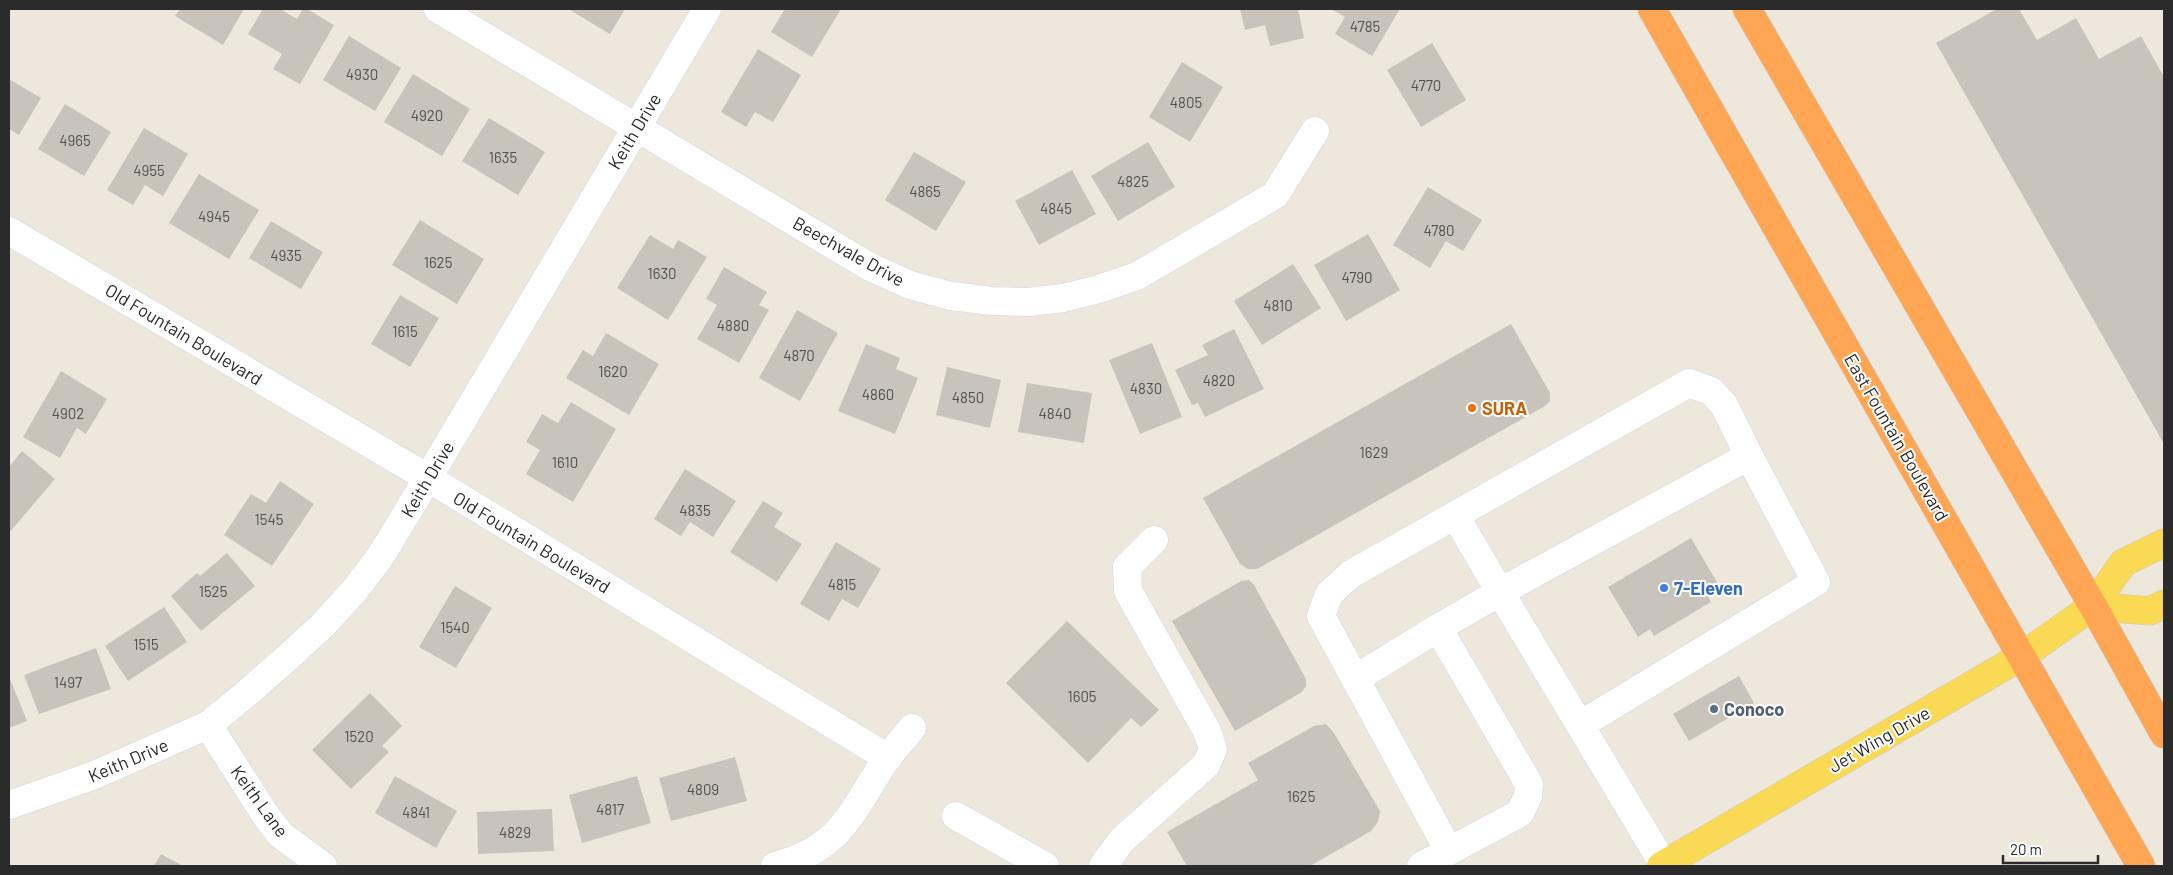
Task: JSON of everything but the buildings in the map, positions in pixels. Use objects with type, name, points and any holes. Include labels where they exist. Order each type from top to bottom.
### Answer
[{"type":"highway","name":"East Fountain Boulevard","points":[[1652,9],[2141,866]]},
{"type":"highway","points":[[1747,9],[2164,734]]},
{"type":"main road","name":"Jet Wing Drive","points":[[1663,866],[2022,656],[2092,606],[2123,564],[2164,544]]},
{"type":"main road","points":[[2092,606],[2150,611],[2164,604]]},
{"type":"street","name":"Beechvale Drive","points":[[438,9],[870,267],[910,285],[951,296],[992,301],[1029,302],[1063,298],[1099,289],[1137,276],[1274,195],[1314,132]]},
{"type":"street","name":"Keith Drive","points":[[9,806],[92,776],[208,725],[287,658],[322,626],[354,592],[380,557],[428,478],[707,9]]},
{"type":"street","name":"Old Fountain Boulevard","points":[[12,241],[428,478],[888,758]]},
{"type":"street","points":[[1449,851],[1321,616],[1329,594],[1351,574],[1689,383],[1711,391],[1724,405],[1816,582],[1580,725]]},
{"type":"street","points":[[1355,679],[1500,592],[1749,456]]},
{"type":"street","points":[[1455,515],[1663,866]]},
{"type":"street","points":[[1104,866],[1122,840],[1206,765],[1213,749],[1207,731],[1128,591],[1127,567],[1154,540]]},
{"type":"street","points":[[1421,866],[1520,812],[1528,796],[1529,784],[1438,628]]},
{"type":"street","name":"Keith Lane","points":[[208,725],[266,816],[281,835],[323,866]]},
{"type":"street","points":[[775,866],[806,855],[847,823],[888,758],[912,728]]},
{"type":"street","points":[[956,816],[1045,866]]},
{"type":"place","name":"SURA","points":[[1472,408]]},
{"type":"place","name":"7-Eleven","points":[[1664,588]]},
{"type":"place","name":"Conoco","points":[[1714,709]]}]
